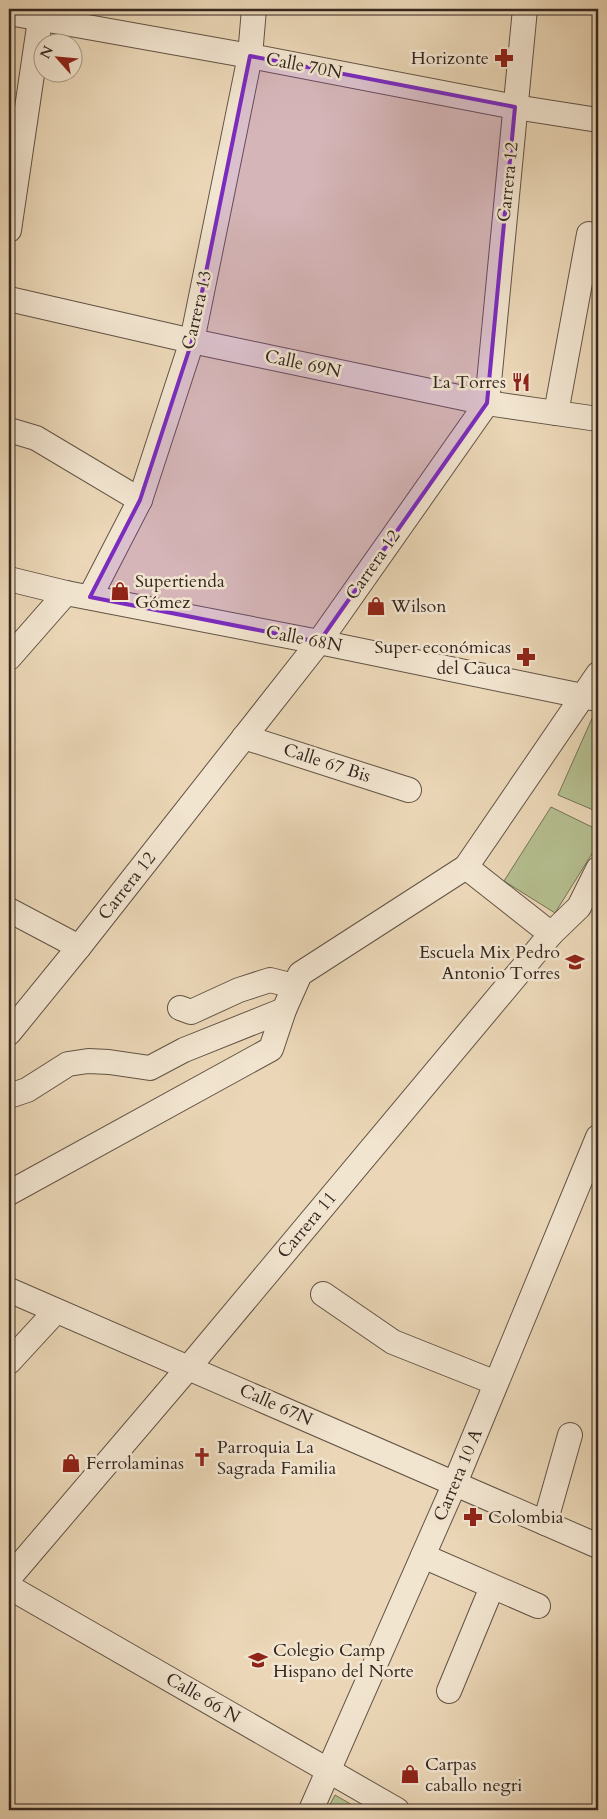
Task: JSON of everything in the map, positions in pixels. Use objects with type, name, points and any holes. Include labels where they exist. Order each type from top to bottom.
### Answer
[{"type":"street","name":"Carrera 13","points":[[90,597],[140,500],[192,341],[250,56],[254,9]]},
{"type":"street","name":"Carrera 12","points":[[9,1033],[319,642],[487,403],[526,9]]},
{"type":"street","name":"Calle 70N","points":[[9,13],[250,56],[515,108],[598,120]]},
{"type":"street","points":[[9,230],[40,20]]},
{"type":"street","points":[[556,413],[589,234]]},
{"type":"street","name":"Calle 69N","points":[[9,299],[192,341],[487,403],[598,419]]},
{"type":"street","points":[[9,430],[36,438],[140,500]]},
{"type":"street","name":"Calle 68N","points":[[9,579],[66,593],[319,642],[590,698]]},
{"type":"street","points":[[9,658],[66,593]]},
{"type":"street","points":[[9,1192],[271,1049],[284,1010],[300,974],[466,867],[590,698],[598,674]]},
{"type":"street","name":"Calle 67 Bis","points":[[244,737],[410,790]]},
{"type":"street","points":[[466,867],[551,934]]},
{"type":"street","name":"Carrera 11","points":[[9,1578],[189,1367],[551,934],[579,907],[598,869]]},
{"type":"street","points":[[9,910],[79,947]]},
{"type":"street","points":[[180,1008],[190,1012],[240,990],[270,980],[294,986]]},
{"type":"street","points":[[9,1096],[27,1090],[68,1064],[88,1061],[150,1068],[184,1050],[284,1010]]},
{"type":"street","name":"Carrera 10 A","points":[[311,1810],[455,1484],[598,1137]]},
{"type":"street","name":"Calle 67N","points":[[9,1290],[598,1546]]},
{"type":"street","points":[[323,1294],[393,1342],[496,1383]]},
{"type":"street","points":[[9,1362],[56,1311]]},
{"type":"street","points":[[545,1523],[570,1435]]},
{"type":"street","points":[[423,1556],[538,1606]]},
{"type":"street","name":"Calle 66 N","points":[[9,1586],[397,1810]]},
{"type":"street","points":[[449,1690],[492,1587]]},
{"type":"highlighted area","points":[[250,56],[515,107],[487,403],[319,642],[90,597],[140,500],[192,341]]},
{"type":"green space","points":[[594,714],[598,716],[598,812],[558,795]]},
{"type":"green space","points":[[551,807],[598,830],[598,844],[555,913],[504,881]]},
{"type":"green space","points":[[335,1795],[361,1810],[327,1810]]},
{"type":"place","name":"Horizonte","points":[[504,58]]},
{"type":"place","name":"La Torres","points":[[521,382]]},
{"type":"place","name":"Supertienda Gómez","points":[[120,591]]},
{"type":"place","name":"Wilson","points":[[376,606]]},
{"type":"place","name":"Super económicas del Cauca","points":[[526,657]]},
{"type":"place","name":"Escuela Mix Pedro Antonio Torres","points":[[575,962]]},
{"type":"place","name":"Parroquia La Sagrada Familia","points":[[202,1457]]},
{"type":"place","name":"Ferrolaminas","points":[[71,1463]]},
{"type":"place","name":"Colombia","points":[[473,1517]]},
{"type":"place","name":"Colegio Camp Hispano del Norte","points":[[258,1660]]},
{"type":"place","name":"Carpas caballo negri","points":[[410,1774]]}]
